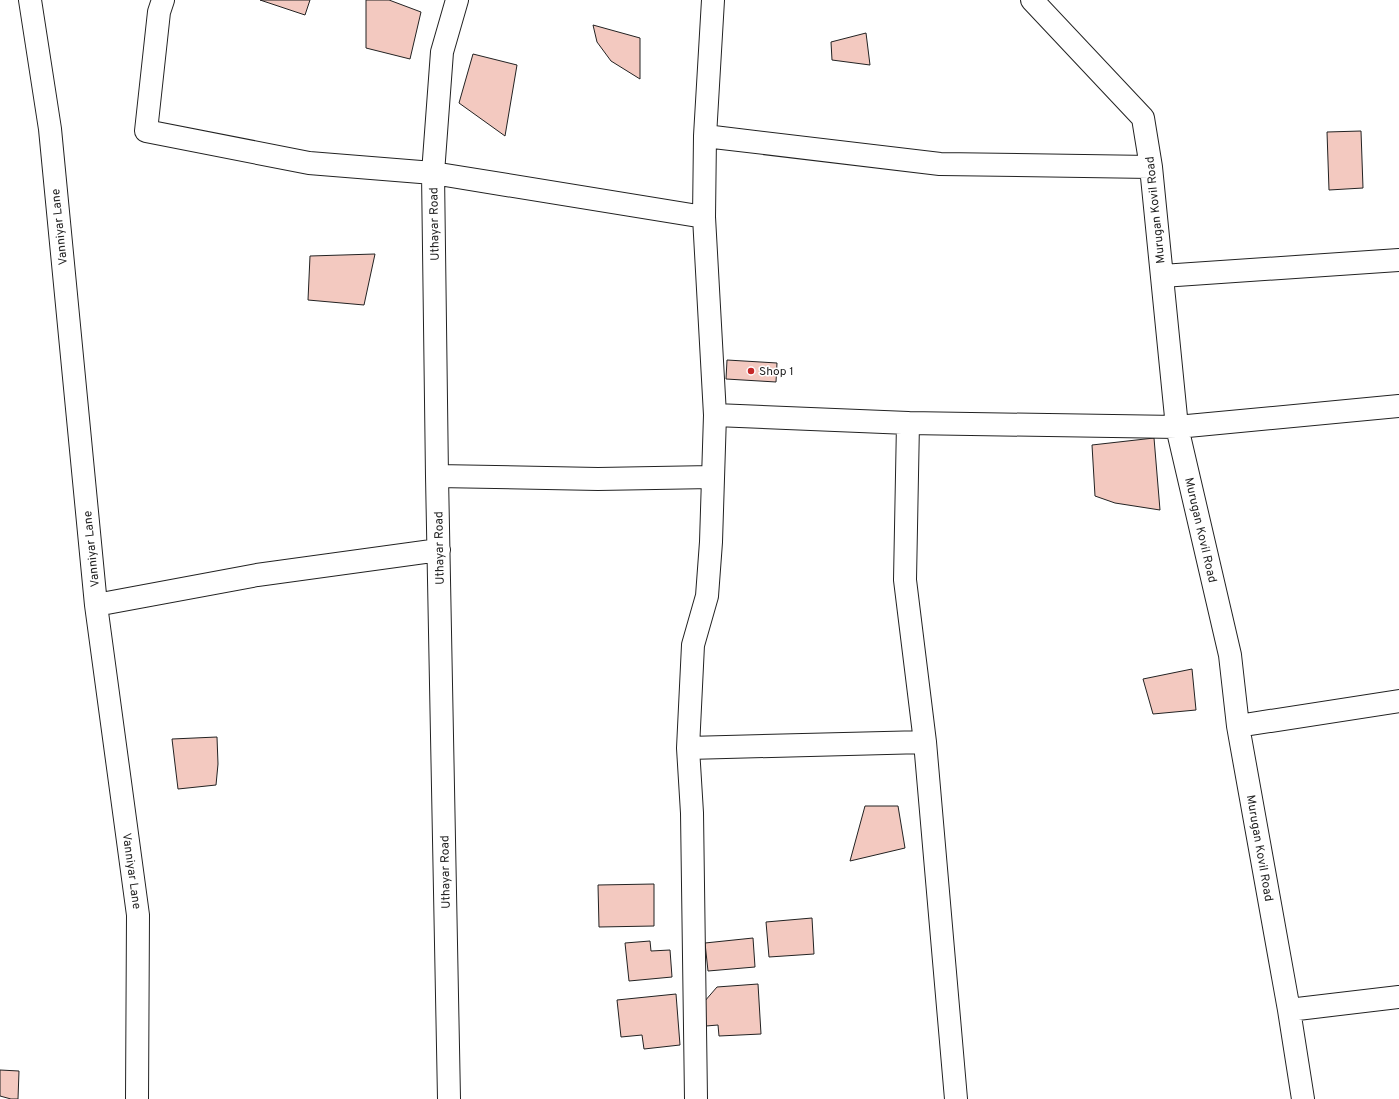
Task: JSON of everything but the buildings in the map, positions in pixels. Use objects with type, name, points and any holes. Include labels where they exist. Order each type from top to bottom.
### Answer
[{"type":"street","name":"Vanniyar Lane","points":[[30,0],[50,129],[96,605],[138,915],[137,1099]]},
{"type":"street","points":[[163,0],[159,12],[146,131],[309,163],[433,173],[704,217]]},
{"type":"street","name":"Uthayar Road","points":[[449,1099],[437,476],[433,173],[442,52],[457,0]]},
{"type":"street","points":[[696,1099],[692,812],[688,748],[693,645],[707,596],[711,542],[715,414],[704,217],[705,136],[713,0]]},
{"type":"street","name":"Murugan Kovil Road","points":[[1032,0],[1143,118],[1151,166],[1176,427],[1230,655],[1238,726],[1304,1099]]},
{"type":"street","points":[[705,136],[940,164],[1151,166]]},
{"type":"street","points":[[1162,276],[1399,260]]},
{"type":"street","points":[[715,414],[908,423],[1176,427],[1399,406]]},
{"type":"street","points":[[908,423],[905,580],[925,742],[956,1099]]},
{"type":"street","points":[[437,476],[598,479],[712,477]]},
{"type":"street","points":[[96,605],[257,575],[439,550]]},
{"type":"street","points":[[1238,726],[1399,701]]},
{"type":"street","points":[[688,748],[925,742]]},
{"type":"street","points":[[1289,1010],[1399,997]]},
{"type":"place","name":"Shop 1","points":[[751,371]]}]
